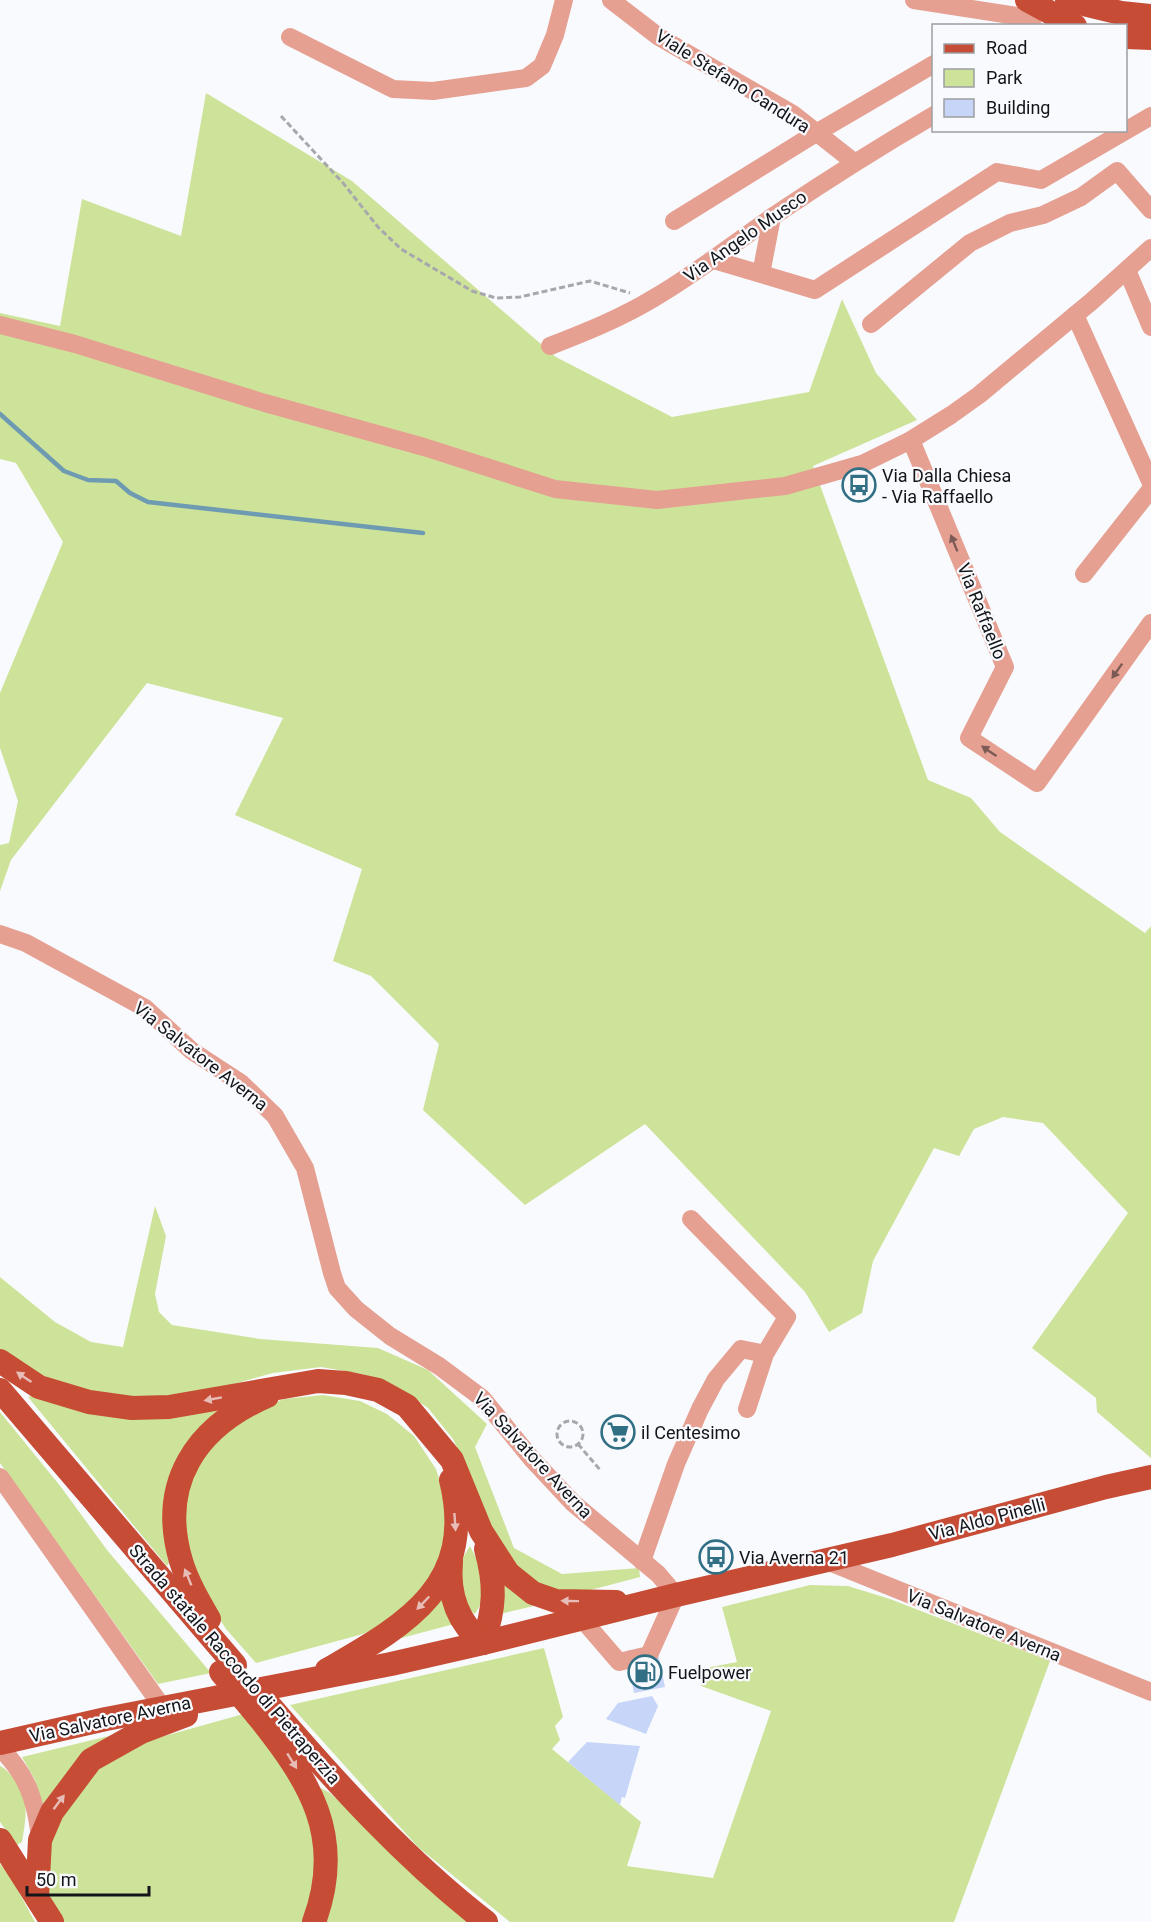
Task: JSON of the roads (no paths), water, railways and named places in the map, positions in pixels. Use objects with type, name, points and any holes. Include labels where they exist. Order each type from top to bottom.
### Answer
[{"type":"main road","points":[[1022,8],[1067,15],[1121,13],[1151,16]]},
{"type":"main road","points":[[1127,37],[1151,38]]},
{"type":"main road","points":[[0,1361],[39,1387],[89,1402],[132,1407],[169,1407],[318,1381],[346,1383],[378,1390],[407,1406],[452,1460],[481,1532],[492,1570],[495,1591],[483,1643]]},
{"type":"main road","points":[[228,1668],[181,1561],[173,1522],[175,1496],[182,1473],[202,1440],[235,1413],[291,1385]]},
{"type":"main road","points":[[0,1390],[85,1491],[123,1556],[228,1668],[264,1711],[306,1785],[323,1827],[326,1872],[320,1905],[314,1922]]},
{"type":"main road","points":[[309,1680],[404,1622],[429,1598],[445,1573],[456,1536],[453,1487],[443,1449]]},
{"type":"main road","name":"Via Aldo Pinelli","points":[[824,1560],[892,1545],[1151,1477]]},
{"type":"main road","points":[[481,1532],[508,1573],[532,1593],[556,1601],[650,1602]]},
{"type":"main road","points":[[451,1553],[449,1580],[456,1609],[463,1623],[483,1643]]},
{"type":"main road","name":"Via Salvatore Averna","points":[[0,1743],[483,1643],[824,1560]]},
{"type":"main road","points":[[37,1898],[40,1840],[52,1812],[91,1760],[141,1732],[247,1692]]},
{"type":"main road","name":"Strada statale Raccordo di Pietraperzia","points":[[264,1711],[414,1859],[486,1922]]},
{"type":"main road","points":[[2,1845],[52,1922]]},
{"type":"street","points":[[290,37],[393,89],[433,90],[526,78],[542,66],[555,35],[564,0]]},
{"type":"street","name":"Viale Stefano Candura","points":[[611,0],[659,37],[793,114],[854,162]]},
{"type":"street","points":[[914,0],[1022,8]]},
{"type":"street","points":[[1002,24],[1022,8]]},
{"type":"street","points":[[1022,8],[1033,24]]},
{"type":"street","points":[[674,221],[932,65]]},
{"type":"street","name":"Via Angelo Musco","points":[[550,346],[608,323],[655,298],[714,260],[772,217],[854,162],[932,116]]},
{"type":"street","points":[[1127,130],[1151,116]]},
{"type":"street","points":[[714,260],[815,290],[997,172],[1041,180],[1124,132]]},
{"type":"street","points":[[871,324],[970,243],[1010,223],[1043,215],[1081,197],[1117,171],[1151,210]]},
{"type":"street","points":[[761,274],[772,217]]},
{"type":"street","points":[[0,325],[75,344],[265,403],[424,447],[555,489],[657,500],[785,486],[862,464],[911,440],[979,395],[1151,248]]},
{"type":"street","points":[[1127,270],[1151,327]]},
{"type":"street","points":[[1075,315],[1151,483]]},
{"type":"street","name":"Via Raffaello","points":[[911,440],[1005,667],[969,738],[1037,783],[1151,623]]},
{"type":"street","points":[[1084,574],[1151,489]]},
{"type":"street","name":"Via Salvatore Averna","points":[[0,934],[27,943],[145,1008],[192,1051],[241,1083],[275,1116],[305,1168],[337,1288],[356,1309],[390,1336],[439,1366],[482,1398],[531,1458],[573,1503],[658,1574],[676,1595]]},
{"type":"street","points":[[691,1219],[787,1317],[765,1354],[747,1409]]},
{"type":"street","points":[[642,1561],[676,1464],[716,1379],[741,1349],[765,1354]]},
{"type":"street","points":[[0,1477],[163,1708]]},
{"type":"street","name":"Via Salvatore Averna","points":[[824,1560],[1151,1692]]},
{"type":"street","points":[[582,1619],[619,1662],[649,1655],[676,1595]]},
{"type":"street","points":[[0,1748],[13,1760],[27,1782],[38,1818],[40,1840]]},
{"type":"waterway","points":[[0,414],[64,471],[88,480],[116,481],[130,493],[148,502],[423,533]]},
{"type":"place","name":"Via Dalla Chiesa - Via Raffaello","points":[[859,485]]},
{"type":"place","name":"il Centesimo","points":[[618,1432]]},
{"type":"place","name":"Via Averna 21","points":[[716,1557]]},
{"type":"place","name":"Fuelpower","points":[[645,1672]]}]
